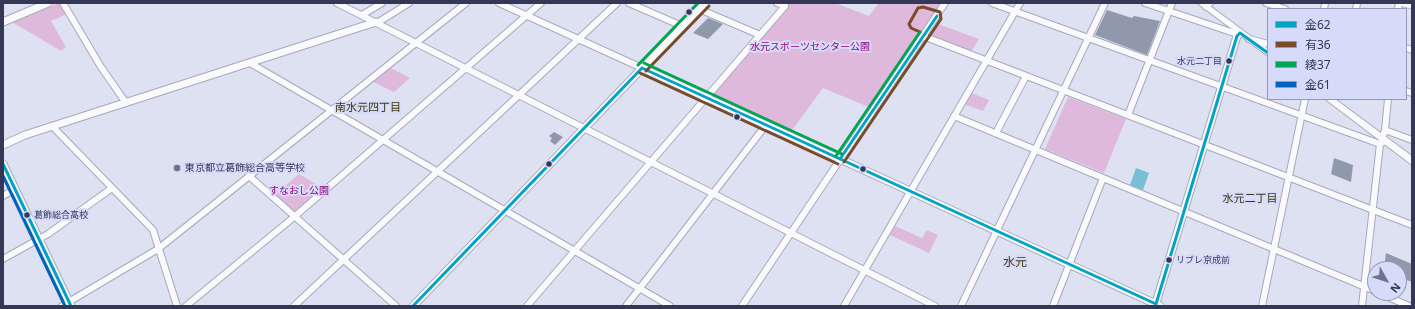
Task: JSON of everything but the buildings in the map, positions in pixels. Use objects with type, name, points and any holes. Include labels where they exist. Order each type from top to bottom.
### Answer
[{"type":"main road","points":[[1206,4],[1239,34],[1249,39],[1267,52]]},
{"type":"main road","points":[[1331,100],[1412,161]]},
{"type":"street","points":[[3,22],[48,3]]},
{"type":"street","points":[[63,3],[101,67],[126,103]]},
{"type":"street","points":[[337,3],[935,306]]},
{"type":"street","points":[[362,15],[382,3]]},
{"type":"street","points":[[3,145],[25,135],[52,126],[376,23],[409,3]]},
{"type":"street","points":[[62,306],[70,304],[158,249],[466,3]]},
{"type":"street","points":[[499,3],[1157,305],[1204,145],[1239,34],[1145,3]]},
{"type":"street","points":[[186,306],[294,217],[541,3]]},
{"type":"street","points":[[294,306],[617,3]]},
{"type":"street","points":[[628,3],[682,26]]},
{"type":"street","points":[[413,306],[705,3]]},
{"type":"street","points":[[527,306],[785,6],[777,3]]},
{"type":"street","points":[[742,306],[945,3]]},
{"type":"street","points":[[992,3],[1302,115],[1383,138],[1412,140]]},
{"type":"street","points":[[844,306],[1020,3]]},
{"type":"street","points":[[961,306],[1105,3]]},
{"type":"street","points":[[1128,115],[1172,3]]},
{"type":"street","points":[[1266,3],[1282,8]]},
{"type":"street","points":[[1404,3],[1412,6]]},
{"type":"street","points":[[699,9],[760,35]]},
{"type":"street","points":[[923,36],[1412,225]]},
{"type":"street","points":[[1249,39],[1267,44]]},
{"type":"street","points":[[250,63],[670,306]]},
{"type":"street","points":[[996,133],[1026,76]]},
{"type":"street","points":[[1262,306],[1305,100]]},
{"type":"street","points":[[1362,306],[1388,100]]},
{"type":"street","points":[[954,116],[1367,288]]},
{"type":"street","points":[[626,306],[766,125]]},
{"type":"street","points":[[52,126],[153,230],[177,306]]},
{"type":"street","points":[[3,164],[70,304]]},
{"type":"street","points":[[249,176],[396,306]]},
{"type":"street","points":[[1053,306],[1103,178]]},
{"type":"street","points":[[3,259],[48,234],[112,188]]},
{"type":"street","points":[[3,196],[15,189]]},
{"type":"street","points":[[1398,301],[1410,306]]},
{"type":"green space","points":[[61,3],[67,14],[51,21],[66,47],[61,51],[12,22]]},
{"type":"green space","name":"水元スポーツセンター公園","points":[[781,3],[835,3],[869,16],[879,3],[942,3],[871,108],[823,88],[790,133],[711,96],[788,6]]},
{"type":"green space","points":[[938,24],[979,39],[971,52],[930,35]]},
{"type":"green space","points":[[389,67],[410,78],[394,92],[371,81]]},
{"type":"green space","points":[[971,93],[989,100],[983,111],[964,104]]},
{"type":"green space","points":[[1068,97],[1126,119],[1104,173],[1045,149]]},
{"type":"green space","name":"すなおし公園","points":[[299,174],[323,188],[294,214],[274,195]]},
{"type":"green space","points":[[895,226],[922,238],[927,230],[938,235],[929,253],[890,235]]},
{"type":"water","points":[[1136,168],[1149,173],[1143,190],[1130,185]]},
{"type":"transit line","name":"綾37","points":[[638,65],[698,3]]},
{"type":"transit line","name":"有36","points":[[646,71],[709,6]]},
{"type":"transit line","name":"有36","points":[[844,162],[941,19],[940,12],[923,7],[918,8],[909,24],[911,28],[920,32]]},
{"type":"transit line","name":"金62","points":[[840,159],[937,16]]},
{"type":"transit line","name":"綾37","points":[[836,156],[920,32]]},
{"type":"transit line","name":"金62","points":[[1240,33],[1267,52]]},
{"type":"transit line","name":"金62","points":[[1156,304],[1237,36],[1240,33]]},
{"type":"transit line","name":"綾37","points":[[644,63],[842,154]]},
{"type":"transit line","name":"金62","points":[[642,68],[1156,304]]},
{"type":"transit line","name":"金62","points":[[413,306],[642,68]]},
{"type":"transit line","name":"有36","points":[[640,73],[838,164]]},
{"type":"transit line","name":"金62","points":[[3,164],[71,306]]},
{"type":"transit line","name":"金61","points":[[3,176],[65,306]]},
{"type":"place","name":"水元二丁目","points":[[1229,61]]},
{"type":"place","name":"東京都立葛飾総合高等学校","points":[[177,168]]},
{"type":"place","name":"葛飾総合高校","points":[[27,215]]},
{"type":"place","name":"リブレ京成前","points":[[1169,260]]},
{"type":"district","name":"南水元四丁目","points":[[368,108]]},
{"type":"district","name":"水元二丁目","points":[[1250,199]]},
{"type":"district","name":"水元","points":[[1015,263]]}]
